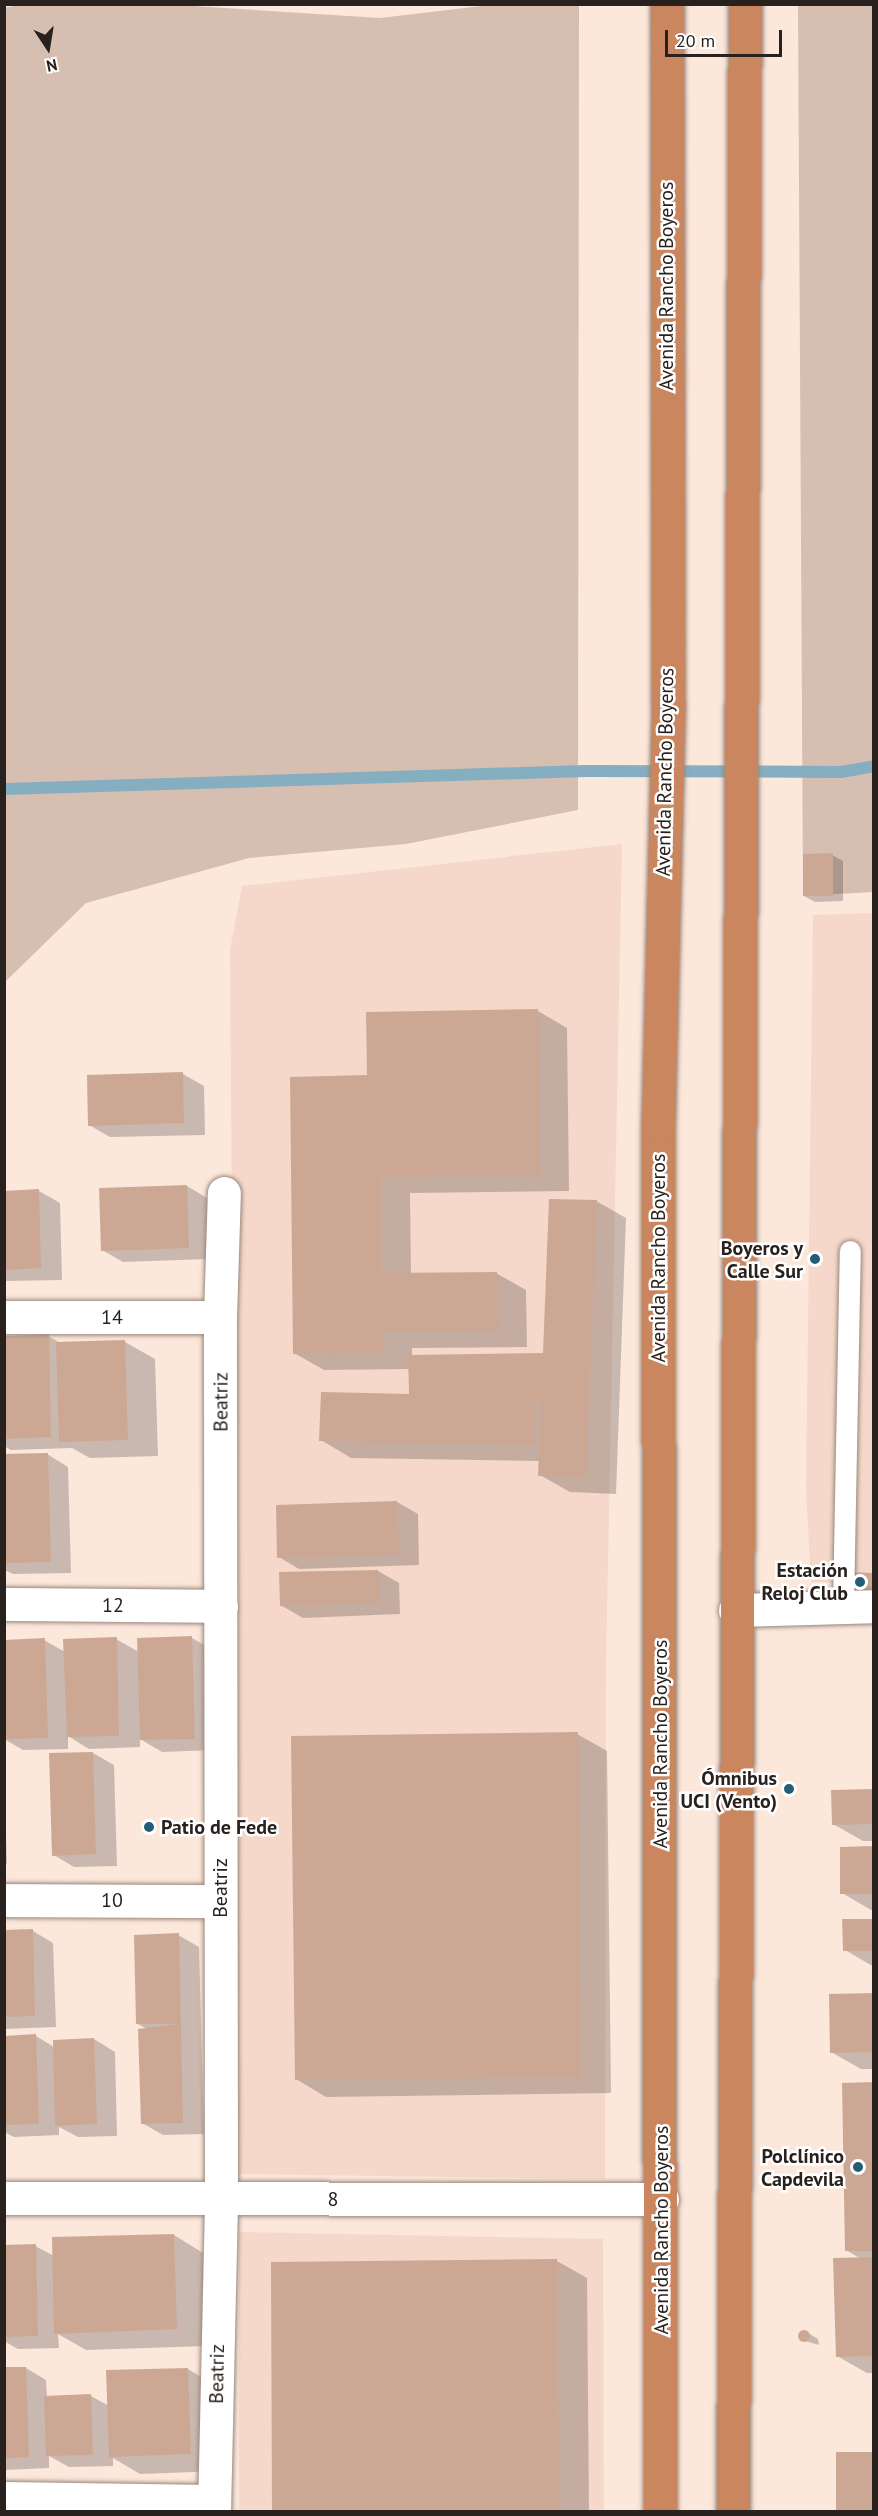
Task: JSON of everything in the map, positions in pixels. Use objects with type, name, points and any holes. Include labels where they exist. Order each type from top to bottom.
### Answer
[{"type":"highway","name":"Avenida Rancho Boyeros","points":[[660,2511],[662,2199],[658,1127],[668,704],[668,4]]},
{"type":"highway","points":[[733,2511],[735,1610],[743,705],[745,4]]},
{"type":"street","name":"Beatriz","points":[[214,2506],[221,2198],[220,1317],[224,1193]]},
{"type":"street","name":"14","points":[[4,1317],[220,1317]]},
{"type":"street","name":"12","points":[[4,1604],[221,1606]]},
{"type":"street","points":[[735,1610],[858,1606]]},
{"type":"street","name":"10","points":[[4,1900],[220,1901]]},
{"type":"street","name":"8","points":[[4,2198],[662,2199]]},
{"type":"street","points":[[4,2498],[214,2506]]},
{"type":"lane","points":[[850,1251],[858,1606]]},
{"type":"shaded area","points":[[24,4],[177,5],[380,18],[490,5],[579,5],[578,810],[406,844],[249,858],[86,903],[5,982],[4,8]]},
{"type":"shaded area","points":[[798,5],[874,5],[873,892],[803,896]]},
{"type":"shaded area","points":[[622,844],[606,1666],[605,2179],[239,2174],[230,950],[242,886]]},
{"type":"shaded area","points":[[873,913],[873,1584],[811,1582],[806,1489],[813,915]]},
{"type":"shaded area","points":[[239,2232],[603,2239],[604,2511],[239,2511]]},
{"type":"building","points":[[833,853],[833,896],[803,896],[803,854]]},
{"type":"building","points":[[538,1009],[540,1174],[381,1177],[382,1273],[497,1272],[498,1330],[383,1332],[383,1353],[293,1354],[290,1077],[367,1075],[366,1012]]},
{"type":"building","points":[[183,1072],[184,1123],[88,1126],[87,1075]]},
{"type":"building","points":[[187,1185],[189,1248],[101,1251],[99,1188]]},
{"type":"building","points":[[39,1189],[41,1268],[4,1270],[4,1191]]},
{"type":"building","points":[[549,1199],[597,1200],[586,1477],[538,1476],[541,1400],[536,1400],[535,1445],[319,1441],[321,1392],[409,1394],[408,1355],[543,1353]]},
{"type":"building","points":[[49,1334],[51,1437],[4,1439],[4,1336]]},
{"type":"building","points":[[125,1340],[128,1440],[59,1442],[56,1342]]},
{"type":"building","points":[[48,1453],[51,1562],[4,1563],[4,1454]]},
{"type":"building","points":[[397,1501],[399,1554],[277,1558],[276,1505]]},
{"type":"building","points":[[378,1570],[379,1603],[280,1606],[279,1572]]},
{"type":"building","name":"Estación Reloj Club","points":[[847,1572],[874,1573],[874,1593],[846,1592]]},
{"type":"building","points":[[192,1636],[195,1739],[140,1740],[137,1638]]},
{"type":"building","points":[[117,1637],[119,1736],[67,1737],[63,1639]]},
{"type":"building","points":[[45,1638],[48,1738],[4,1739],[4,1640]]},
{"type":"building","points":[[578,1732],[581,2077],[295,2080],[291,1736]]},
{"type":"building","points":[[93,1752],[96,1854],[52,1856],[49,1753]]},
{"type":"building","points":[[874,1789],[874,1824],[832,1825],[831,1790]]},
{"type":"building","points":[[874,1846],[874,1894],[840,1894],[840,1847]]},
{"type":"building","points":[[842,1919],[874,1919],[874,1951],[843,1951]]},
{"type":"building","points":[[33,1929],[35,2016],[4,2017],[4,1930]]},
{"type":"building","points":[[179,1933],[183,2123],[141,2124],[138,2029],[179,2024],[136,2024],[134,1935]]},
{"type":"building","points":[[874,1993],[874,2052],[830,2053],[829,1994]]},
{"type":"building","points":[[36,2034],[39,2124],[4,2125],[4,2036]]},
{"type":"building","points":[[94,2038],[97,2124],[55,2126],[53,2040]]},
{"type":"building","name":"Polclínico Capdevila","points":[[874,2082],[874,2251],[845,2251],[842,2083]]},
{"type":"building","points":[[174,2234],[177,2329],[54,2334],[52,2237]]},
{"type":"building","points":[[36,2244],[38,2336],[4,2337],[4,2245]]},
{"type":"building","points":[[874,2257],[874,2356],[836,2357],[833,2258]]},
{"type":"building","points":[[557,2259],[559,2512],[272,2512],[271,2262]]},
{"type":"building","points":[[804,2330],[810,2336],[804,2342],[798,2336]]},
{"type":"building","points":[[4,2367],[26,2367],[29,2457],[4,2458]]},
{"type":"building","points":[[188,2368],[191,2454],[109,2457],[106,2370]]},
{"type":"building","points":[[91,2394],[93,2455],[46,2456],[44,2396]]},
{"type":"building","points":[[836,2452],[874,2452],[874,2512],[836,2512]]},
{"type":"waterway","points":[[4,789],[586,771],[841,772],[874,766]]},
{"type":"place","name":"Boyeros y Calle Sur","points":[[815,1259]]},
{"type":"place","name":"Estación Reloj Club","points":[[860,1582]]},
{"type":"place","name":"Ómnibus UCI (Vento)","points":[[789,1789]]},
{"type":"place","name":"Patio de Fede","points":[[149,1827]]},
{"type":"place","name":"Polclínico Capdevila","points":[[858,2167]]}]
